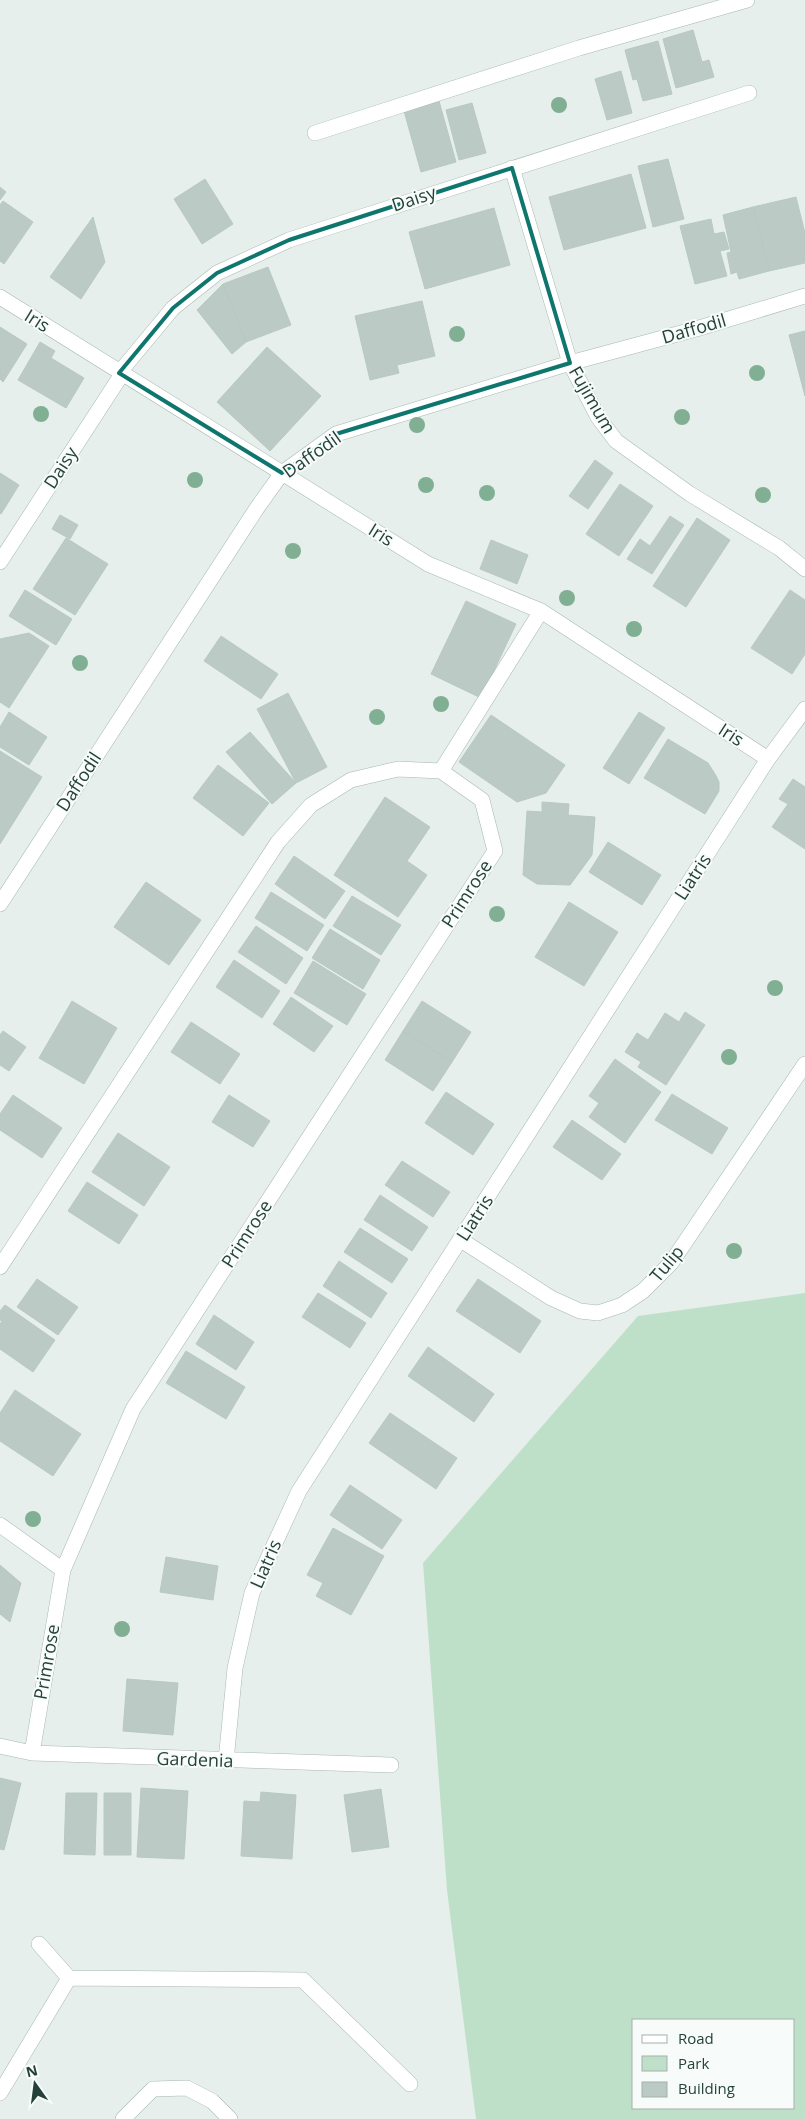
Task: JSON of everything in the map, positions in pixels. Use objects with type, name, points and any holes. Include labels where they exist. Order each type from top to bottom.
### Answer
[{"type":"street","points":[[315,133],[580,48],[746,0]]},
{"type":"street","name":"Daisy","points":[[0,562],[121,373],[173,308],[217,273],[289,240],[749,93]]},
{"type":"street","name":"Fujimum","points":[[512,168],[570,363],[598,417],[616,441],[690,494],[779,548],[805,568]]},
{"type":"street","name":"Daffodil","points":[[0,904],[257,508],[282,473],[336,434],[570,363],[696,329],[805,296]]},
{"type":"street","name":"Iris","points":[[0,297],[428,564],[541,611],[768,759]]},
{"type":"street","points":[[0,1267],[278,842],[311,805],[351,780],[398,769],[441,771],[541,611]]},
{"type":"street","name":"Liatris","points":[[226,1761],[235,1668],[252,1593],[298,1491],[461,1240],[768,759],[805,709]]},
{"type":"street","name":"Primrose","points":[[32,1753],[63,1570],[133,1409],[495,851],[482,800],[441,771]]},
{"type":"street","name":"Tulip","points":[[461,1240],[552,1298],[580,1311],[598,1313],[622,1305],[642,1291],[671,1262],[805,1064]]},
{"type":"street","points":[[0,1525],[63,1570]]},
{"type":"street","name":"Gardenia","points":[[0,1746],[32,1753],[226,1761],[391,1765]]},
{"type":"street","points":[[39,1944],[69,1978],[303,1980],[410,2084]]},
{"type":"street","points":[[0,2092],[69,1978]]},
{"type":"street","points":[[123,2119],[153,2089],[187,2088],[212,2100],[230,2119]]},
{"type":"highlighted area","points":[[512,168],[570,363],[336,434],[282,473],[119,373],[173,308],[217,273],[289,240]]},
{"type":"green space","points":[[805,1293],[805,2119],[476,2119],[447,1890],[423,1563],[638,1316]]},
{"type":"building","points":[[693,30],[702,62],[709,60],[714,77],[676,88],[663,39]]},
{"type":"building","points":[[658,41],[672,94],[643,101],[637,79],[633,80],[625,50]]},
{"type":"building","points":[[621,71],[632,113],[607,120],[595,79]]},
{"type":"building","points":[[439,101],[456,162],[421,172],[404,111]]},
{"type":"building","points":[[472,103],[486,153],[459,160],[446,110]]},
{"type":"building","points":[[668,159],[684,219],[653,227],[638,166]]},
{"type":"building","points":[[631,174],[646,228],[564,250],[549,197]]},
{"type":"building","points":[[205,179],[233,224],[202,244],[174,199]]},
{"type":"building","points":[[0,187],[6,192],[0,200]]},
{"type":"building","points":[[796,197],[805,233],[805,263],[769,271],[753,207]]},
{"type":"building","points":[[3,201],[33,222],[4,264],[0,261],[0,205]]},
{"type":"building","points":[[753,207],[769,271],[739,279],[737,272],[731,274],[727,253],[731,252],[723,215]]},
{"type":"building","points":[[494,208],[510,265],[425,289],[409,232]]},
{"type":"building","points":[[93,217],[105,262],[81,299],[50,277]]},
{"type":"building","points":[[711,219],[714,234],[724,232],[729,249],[720,251],[727,276],[695,284],[680,226]]},
{"type":"building","points":[[268,267],[291,325],[246,342],[223,284]]},
{"type":"building","points":[[223,284],[246,342],[232,354],[197,310]]},
{"type":"building","points":[[422,301],[435,356],[397,365],[399,373],[370,380],[355,316]]},
{"type":"building","points":[[0,327],[27,344],[3,382],[0,379]]},
{"type":"building","points":[[805,331],[805,396],[789,335]]},
{"type":"building","points":[[40,342],[55,351],[51,358],[84,378],[66,408],[18,380]]},
{"type":"building","points":[[267,347],[321,396],[270,451],[217,402]]},
{"type":"building","points":[[595,460],[613,473],[588,509],[569,496]]},
{"type":"building","points":[[0,473],[19,485],[1,514],[0,513]]},
{"type":"building","points":[[620,484],[653,506],[619,556],[586,534]]},
{"type":"building","points":[[60,515],[78,525],[70,539],[52,529]]},
{"type":"building","points":[[670,516],[684,525],[652,574],[627,559],[640,539],[650,546]]},
{"type":"building","points":[[697,518],[730,540],[686,607],[653,586]]},
{"type":"building","points":[[66,538],[108,564],[75,615],[33,589]]},
{"type":"building","points":[[491,540],[528,555],[517,584],[480,569]]},
{"type":"building","points":[[25,590],[72,619],[56,645],[9,616]]},
{"type":"building","points":[[790,590],[805,600],[805,654],[792,674],[751,648]]},
{"type":"building","points":[[466,601],[516,624],[481,698],[431,674]]},
{"type":"building","points":[[29,633],[49,646],[9,708],[0,702],[0,639]]},
{"type":"building","points":[[221,636],[278,674],[261,699],[204,661]]},
{"type":"building","points":[[288,693],[327,767],[296,783],[257,709]]},
{"type":"building","points":[[9,712],[47,737],[29,765],[0,747],[0,727]]},
{"type":"building","points":[[639,712],[665,728],[629,784],[603,768]]},
{"type":"building","points":[[491,715],[565,765],[546,793],[517,802],[459,762]]},
{"type":"building","points":[[250,732],[296,783],[272,804],[226,752]]},
{"type":"building","points":[[668,739],[708,763],[719,782],[719,791],[705,814],[644,778]]},
{"type":"building","points":[[0,751],[42,777],[0,844]]},
{"type":"building","points":[[218,765],[269,803],[243,836],[193,798]]},
{"type":"building","points":[[793,779],[805,787],[805,849],[772,827],[788,804],[779,799]]},
{"type":"building","points":[[385,797],[430,827],[407,861],[427,875],[398,917],[334,875]]},
{"type":"building","points":[[542,802],[569,804],[568,815],[595,817],[592,855],[570,885],[537,884],[523,875],[527,811],[542,812]]},
{"type":"building","points":[[608,842],[661,875],[642,905],[589,872]]},
{"type":"building","points":[[294,856],[345,891],[325,919],[275,884]]},
{"type":"building","points":[[146,882],[201,920],[169,965],[114,927]]},
{"type":"building","points":[[271,892],[324,925],[307,951],[255,918]]},
{"type":"building","points":[[352,896],[401,925],[381,955],[333,926]]},
{"type":"building","points":[[569,902],[618,932],[584,986],[535,957]]},
{"type":"building","points":[[256,926],[303,958],[286,984],[238,952]]},
{"type":"building","points":[[330,929],[380,960],[363,989],[312,958]]},
{"type":"building","points":[[234,960],[280,991],[262,1018],[216,987]]},
{"type":"building","points":[[313,961],[366,994],[347,1025],[294,993]]},
{"type":"building","points":[[291,997],[333,1026],[314,1052],[273,1024]]},
{"type":"building","points":[[72,1001],[117,1028],[84,1084],[39,1058]]},
{"type":"building","points":[[422,1001],[471,1032],[452,1062],[403,1031]]},
{"type":"building","points":[[685,1012],[705,1025],[666,1085],[638,1067],[641,1062],[625,1052],[637,1033],[648,1040],[665,1013],[679,1022]]},
{"type":"building","points":[[191,1022],[240,1054],[220,1084],[171,1052]]},
{"type":"building","points":[[3,1031],[26,1047],[9,1071],[0,1065],[0,1035]]},
{"type":"building","points":[[403,1031],[452,1062],[433,1091],[385,1060]]},
{"type":"building","points":[[615,1059],[661,1092],[625,1143],[589,1117],[599,1103],[589,1096]]},
{"type":"building","points":[[446,1092],[494,1124],[473,1155],[425,1123]]},
{"type":"building","points":[[672,1094],[728,1128],[712,1154],[655,1120]]},
{"type":"building","points":[[13,1095],[62,1128],[42,1158],[0,1130],[0,1114]]},
{"type":"building","points":[[229,1095],[270,1121],[253,1147],[212,1122]]},
{"type":"building","points":[[572,1120],[621,1154],[602,1180],[553,1147]]},
{"type":"building","points":[[118,1133],[170,1167],[144,1206],[92,1172]]},
{"type":"building","points":[[402,1161],[450,1192],[433,1217],[385,1185]]},
{"type":"building","points":[[87,1182],[138,1215],[119,1244],[68,1211]]},
{"type":"building","points":[[380,1195],[428,1227],[412,1251],[364,1220]]},
{"type":"building","points":[[360,1228],[408,1259],[392,1283],[344,1252]]},
{"type":"building","points":[[339,1261],[387,1293],[371,1318],[323,1286]]},
{"type":"building","points":[[37,1279],[78,1307],[58,1335],[17,1307]]},
{"type":"building","points":[[478,1279],[541,1321],[520,1353],[456,1311]]},
{"type":"building","points":[[318,1293],[366,1323],[350,1348],[302,1317]]},
{"type":"building","points":[[5,1305],[55,1340],[33,1372],[0,1349],[0,1324],[2,1321],[0,1320],[0,1311]]},
{"type":"building","points":[[214,1315],[254,1342],[236,1370],[196,1344]]},
{"type":"building","points":[[428,1347],[494,1394],[474,1422],[408,1376]]},
{"type":"building","points":[[186,1351],[245,1387],[226,1419],[166,1383]]},
{"type":"building","points":[[15,1390],[81,1434],[53,1476],[0,1441],[0,1413]]},
{"type":"building","points":[[390,1413],[457,1458],[436,1489],[369,1443]]},
{"type":"building","points":[[350,1485],[402,1520],[382,1549],[330,1515]]},
{"type":"building","points":[[333,1528],[384,1556],[351,1615],[316,1596],[323,1583],[307,1575]]},
{"type":"building","points":[[166,1557],[218,1566],[213,1600],[160,1592]]},
{"type":"building","points":[[0,1565],[21,1583],[10,1622],[0,1614]]},
{"type":"building","points":[[127,1679],[178,1683],[173,1735],[123,1731]]},
{"type":"building","points":[[0,1778],[21,1783],[4,1850],[0,1849]]},
{"type":"building","points":[[141,1788],[188,1791],[184,1859],[137,1857]]},
{"type":"building","points":[[381,1789],[389,1847],[352,1852],[344,1795]]},
{"type":"building","points":[[261,1792],[296,1795],[292,1859],[241,1856],[244,1801],[260,1802]]},
{"type":"building","points":[[66,1793],[97,1793],[95,1855],[64,1854]]},
{"type":"building","points":[[104,1793],[131,1793],[131,1855],[104,1855]]}]
